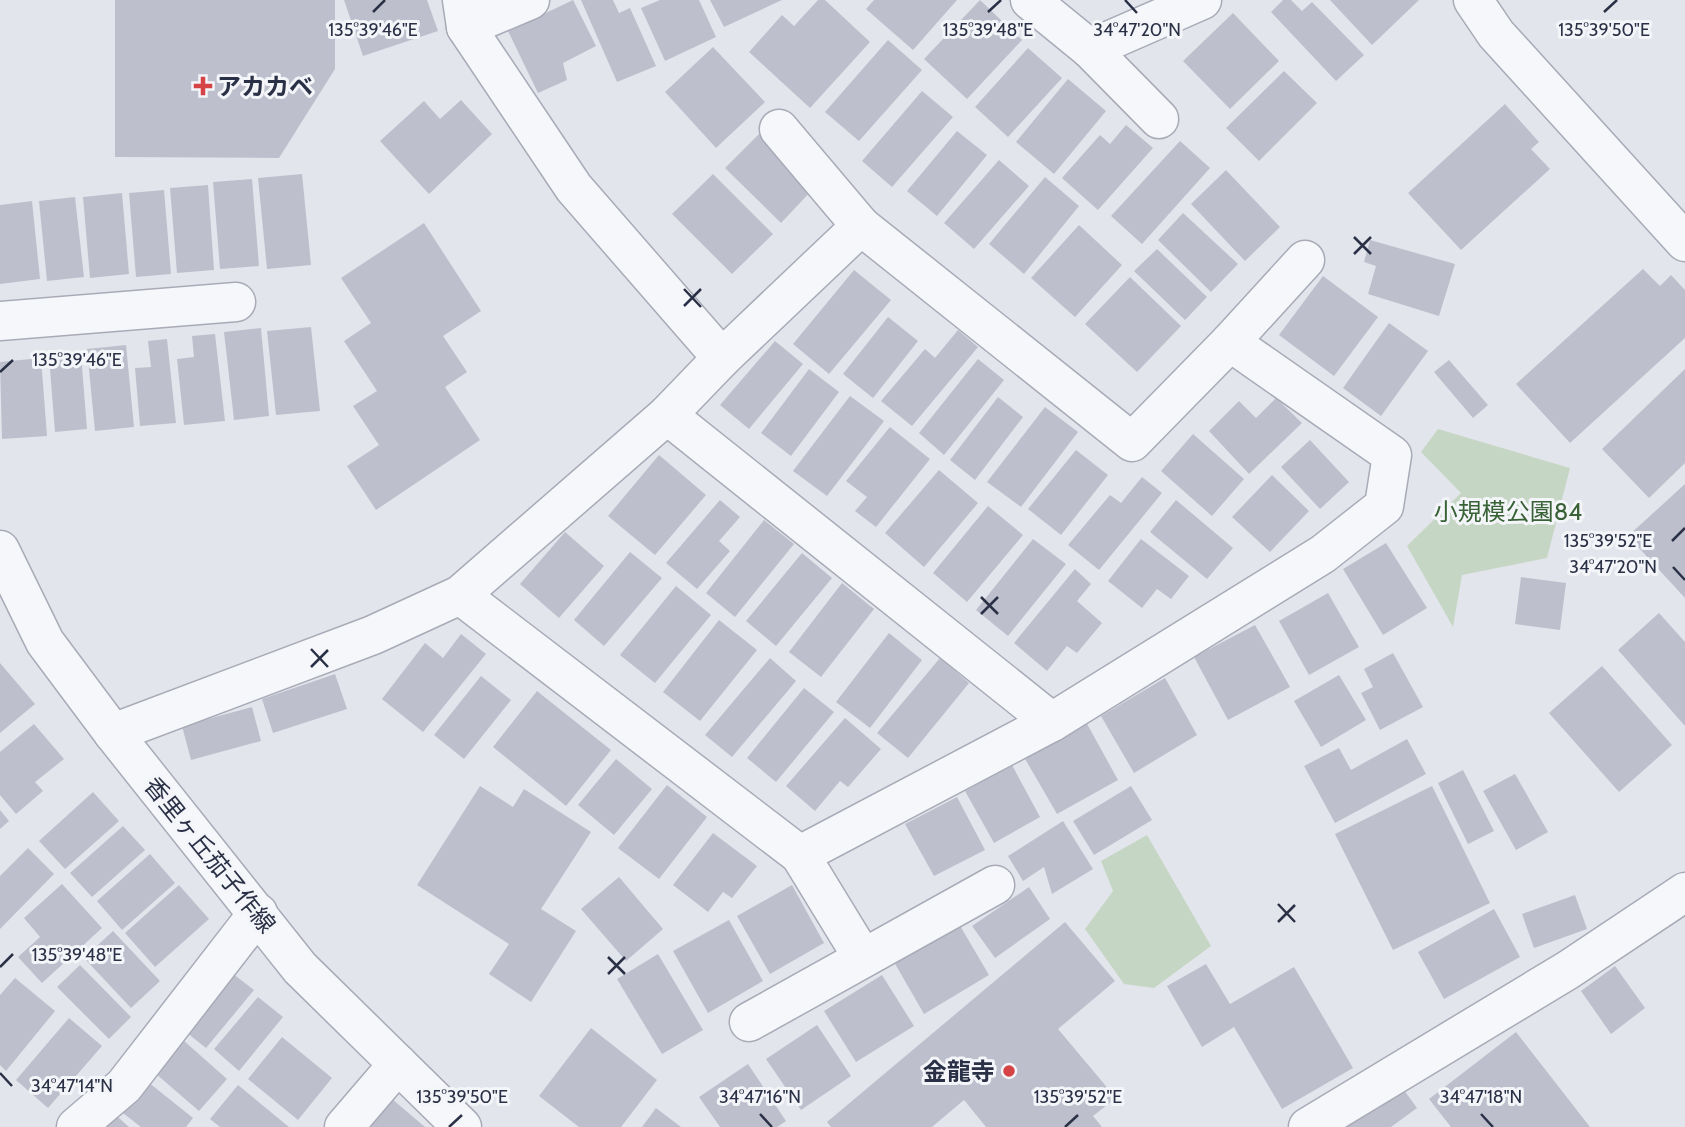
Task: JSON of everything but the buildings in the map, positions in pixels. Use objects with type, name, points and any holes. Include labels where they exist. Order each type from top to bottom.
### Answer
[{"type":"street","points":[[530,0],[464,14],[574,188],[722,358]]},
{"type":"street","points":[[1030,0],[1090,49],[1159,119]]},
{"type":"street","points":[[1090,49],[1202,0]]},
{"type":"street","points":[[1473,0],[1496,34],[1685,242]]},
{"type":"street","points":[[779,129],[862,226],[1132,442],[1230,342],[1305,260]]},
{"type":"street","points":[[113,733],[373,635],[460,595],[667,415],[722,358],[862,226]]},
{"type":"street","points":[[0,321],[236,302]]},
{"type":"street","points":[[800,855],[1052,722],[1323,554],[1384,506],[1392,455],[1230,342]]},
{"type":"street","points":[[667,415],[1052,722]]},
{"type":"street","name":"香里ヶ丘茄子作線","points":[[0,550],[45,642],[113,733],[300,968],[462,1127]]},
{"type":"street","points":[[460,595],[800,855],[863,958]]},
{"type":"street","points":[[749,1022],[995,885]]},
{"type":"street","points":[[1308,1127],[1557,977],[1685,892]]},
{"type":"street","points":[[76,1127],[124,1086],[258,913]]},
{"type":"street","points":[[344,1127],[398,1064]]},
{"type":"green space","name":"小規模公園84","points":[[1438,429],[1570,468],[1547,558],[1462,575],[1453,627],[1407,546],[1461,493],[1421,452]]},
{"type":"green space","points":[[1147,835],[1211,946],[1154,988],[1124,984],[1085,929],[1113,891],[1101,861]]},
{"type":"place","name":"アカカベ","points":[[203,86]]},
{"type":"place","name":"金龍寺","points":[[1009,1071]]}]
